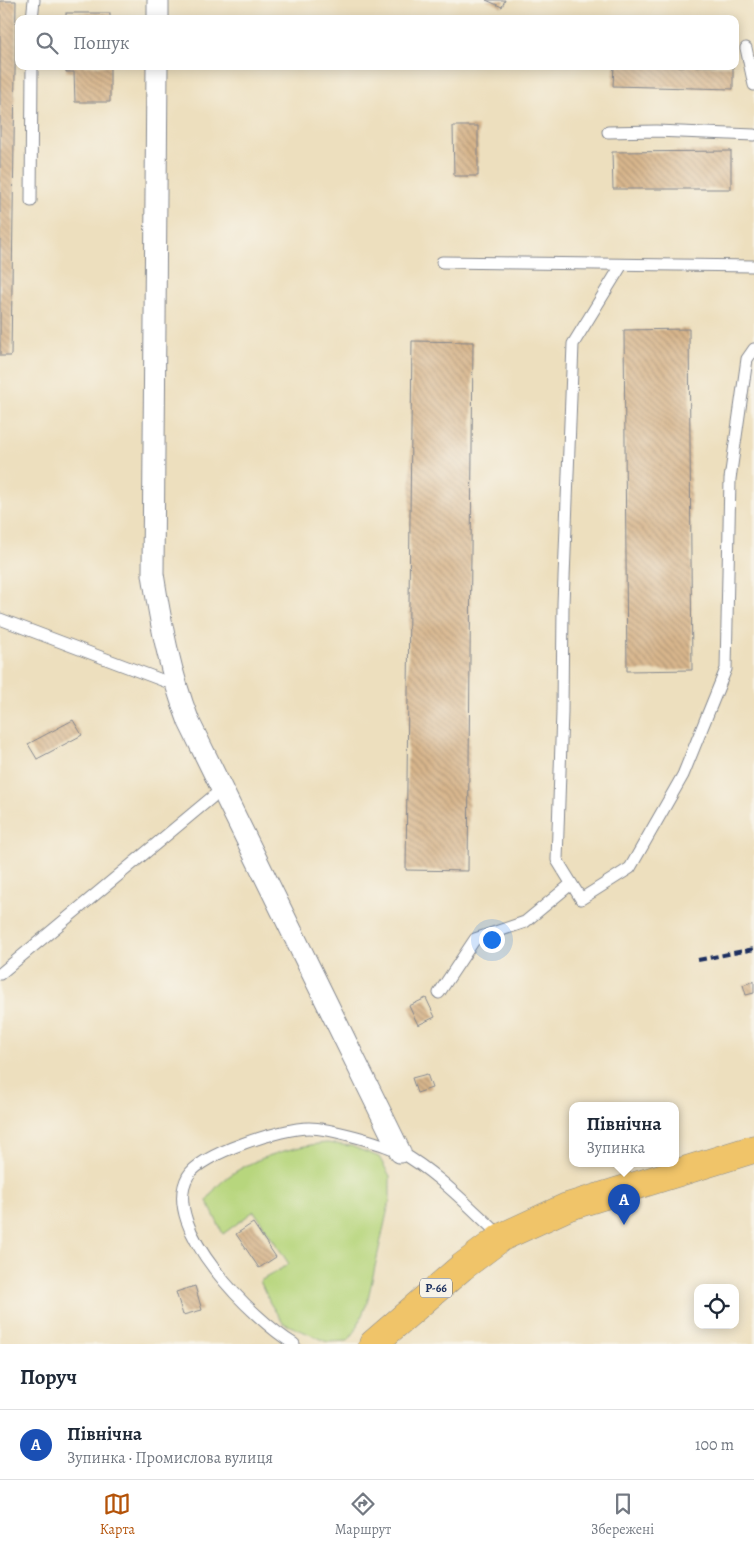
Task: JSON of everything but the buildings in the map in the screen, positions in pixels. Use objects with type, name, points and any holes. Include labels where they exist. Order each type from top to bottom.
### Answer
[{"type":"main road","name":"Р-66","points":[[373,1344],[462,1266],[502,1237],[567,1207],[754,1149]]},
{"type":"street","points":[[158,0],[158,15]]},
{"type":"street","points":[[157,70],[153,574],[162,636],[174,685],[189,722],[400,1152]]},
{"type":"lane","points":[[32,15],[34,0]]},
{"type":"lane","points":[[746,48],[754,85]]},
{"type":"lane","points":[[31,202],[32,70]]},
{"type":"lane","points":[[608,132],[656,131],[754,135]]},
{"type":"lane","points":[[442,262],[621,266],[754,266]]},
{"type":"lane","points":[[621,266],[573,344],[563,604],[562,712],[557,860],[581,899],[630,868],[683,775],[726,669],[730,479],[747,359],[754,348]]},
{"type":"lane","points":[[0,618],[174,685]]},
{"type":"lane","points":[[0,974],[222,789]]},
{"type":"lane","points":[[439,993],[475,940],[524,922],[571,884]]},
{"type":"lane","points":[[294,1344],[256,1316],[220,1275],[194,1238],[184,1215],[184,1192],[188,1176],[203,1161],[233,1147],[272,1135],[309,1128],[352,1136],[400,1152],[440,1181],[502,1237]]},
{"type":"green space","points":[[327,1143],[351,1146],[379,1157],[390,1176],[390,1199],[367,1303],[356,1330],[348,1341],[328,1342],[283,1323],[270,1303],[260,1281],[289,1264],[254,1211],[223,1234],[207,1201],[216,1188],[243,1167],[260,1159],[295,1148]]},
{"type":"railway","points":[[698,960],[754,949]]},
{"type":"place","name":"Північна","points":[[624,1225]]}]
